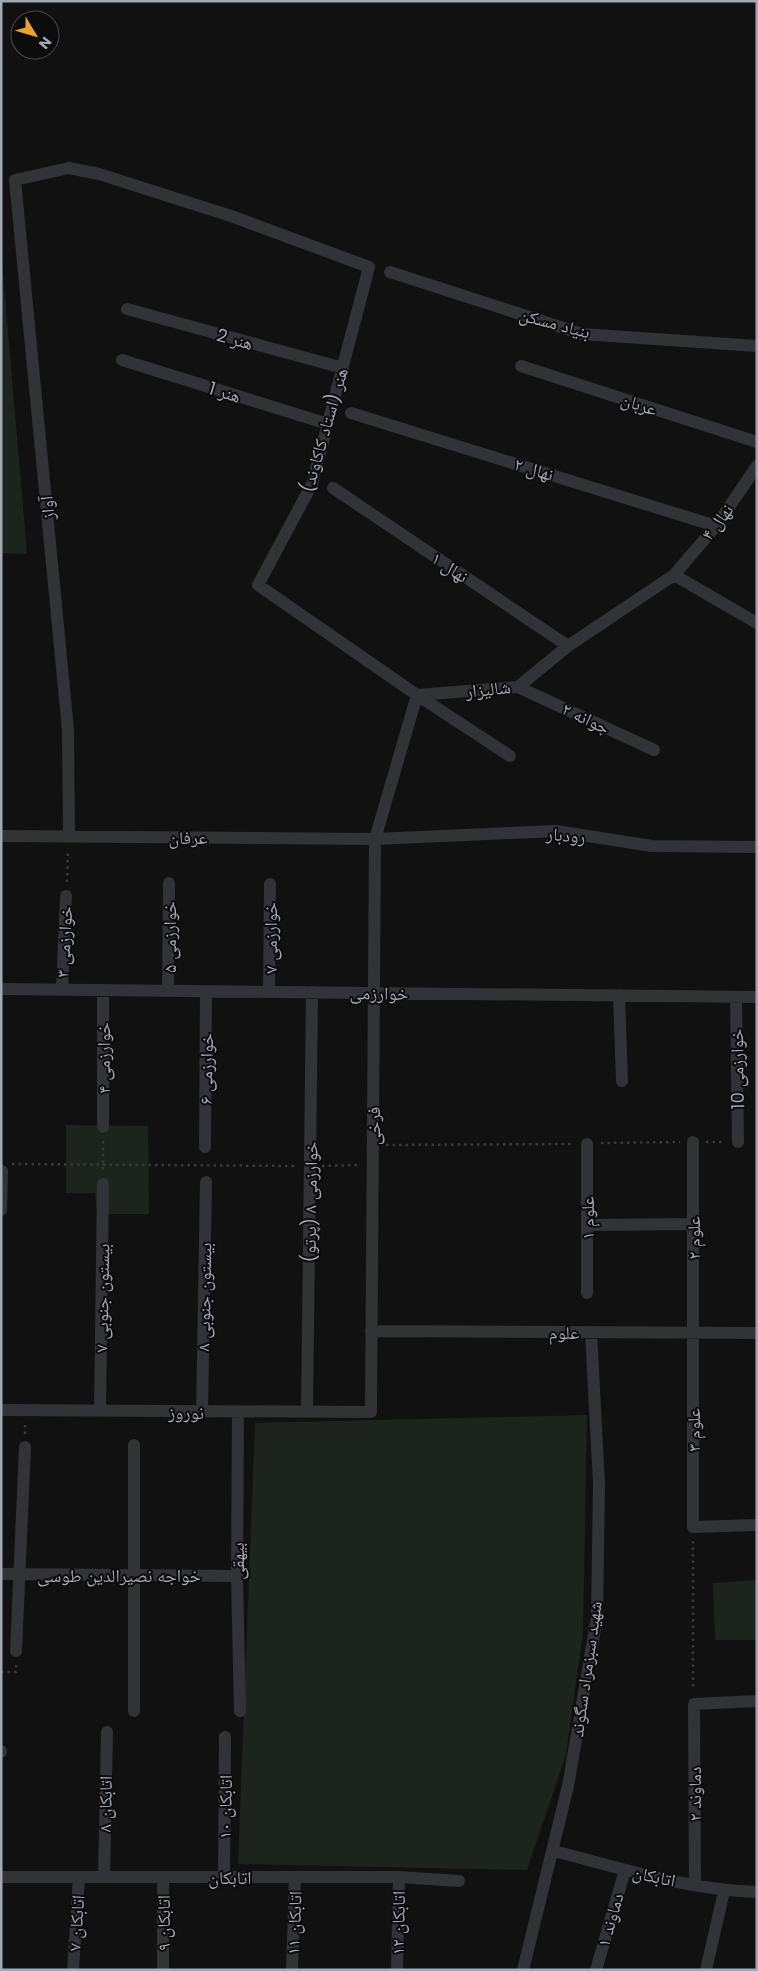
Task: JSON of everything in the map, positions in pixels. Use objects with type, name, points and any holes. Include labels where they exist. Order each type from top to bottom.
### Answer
[{"type":"street","name":"هنر (استاد کاکاوند)","points":[[16,180],[70,168],[99,174],[231,216],[368,266],[312,484],[258,584],[417,695]]},
{"type":"street","name":"آواز","points":[[16,180],[68,730],[69,836]]},
{"type":"street","name":"بنیاد مسکن","points":[[390,272],[582,334],[757,346]]},
{"type":"street","name":"هنر 2","points":[[127,309],[343,368]]},
{"type":"street","name":"هنر 1","points":[[122,360],[328,424]]},
{"type":"street","name":"عربان","points":[[521,366],[757,442]]},
{"type":"street","name":"نهال ۲","points":[[351,412],[716,526]]},
{"type":"street","name":"نهال ۴","points":[[674,576],[716,526],[757,466]]},
{"type":"street","name":"نهال ۱","points":[[332,488],[568,646]]},
{"type":"street","name":"شالیزار","points":[[417,695],[518,687],[568,646],[674,576]]},
{"type":"street","points":[[674,576],[757,623]]},
{"type":"street","name":"جوانه ۲","points":[[518,687],[654,750]]},
{"type":"street","points":[[375,839],[417,695],[510,756]]},
{"type":"street","name":"رودبار","points":[[375,839],[556,832],[652,846],[757,847]]},
{"type":"street","name":"عرفان","points":[[1,836],[375,839]]},
{"type":"street","name":"فرخی","points":[[371,1412],[375,839]]},
{"type":"street","name":"خوارزمی ۵","points":[[168,990],[169,883]]},
{"type":"street","name":"خوارزمی ۷","points":[[269,992],[270,884]]},
{"type":"street","name":"خوارزمی ۳","points":[[62,989],[66,896]]},
{"type":"street","name":"خوارزمی","points":[[1,989],[757,997]]},
{"type":"street","name":"خوارزمی ۴","points":[[102,990],[103,1127]]},
{"type":"street","name":"خوارزمی ۶","points":[[205,1147],[206,991]]},
{"type":"street","name":"خوارزمی ۸ (پرتو)","points":[[307,1412],[312,992]]},
{"type":"street","points":[[619,995],[622,1081]]},
{"type":"street","name":"خوارزمی 10","points":[[736,997],[738,1142]]},
{"type":"street","name":"علوم ۲","points":[[692,1333],[693,1142]]},
{"type":"street","name":"علوم ۱","points":[[587,1144],[587,1293]]},
{"type":"street","points":[[1,1210],[6,1167]]},
{"type":"street","name":"بیستون جنوبی ۸","points":[[202,1412],[206,1182]]},
{"type":"street","name":"بیستون جنوبی ۷","points":[[100,1411],[103,1184]]},
{"type":"street","points":[[587,1225],[693,1224]]},
{"type":"street","name":"علوم","points":[[372,1331],[757,1333]]},
{"type":"street","name":"شهید سبزمراد سگوند","points":[[523,1970],[554,1851],[568,1786],[596,1617],[599,1484],[591,1332]]},
{"type":"street","name":"علوم ۳","points":[[692,1333],[693,1527]]},
{"type":"street","name":"نوروز","points":[[1,1410],[371,1412]]},
{"type":"street","name":"بیهقی","points":[[238,1412],[237,1576],[240,1711]]},
{"type":"street","points":[[134,1445],[134,1711]]},
{"type":"street","points":[[16,1652],[24,1446]]},
{"type":"street","points":[[693,1527],[757,1525]]},
{"type":"street","name":"خواجه نصیرالدین طوسی","points":[[1,1574],[237,1576]]},
{"type":"street","points":[[694,1704],[757,1701]]},
{"type":"street","name":"دماوند ۲","points":[[694,1704],[695,1885]]},
{"type":"street","name":"اتابکان ۸","points":[[104,1877],[107,1732]]},
{"type":"street","name":"اتابکان ۱۰","points":[[224,1877],[225,1737]]},
{"type":"street","name":"اتابکان","points":[[554,1851],[625,1870],[724,1891],[757,1892]]},
{"type":"street","name":"دماوند ۱","points":[[596,1970],[625,1870]]},
{"type":"street","name":"اتابکان","points":[[1,1877],[398,1876],[459,1880]]},
{"type":"street","name":"اتابکان ۱۲","points":[[397,1970],[398,1876]]},
{"type":"street","name":"اتابکان ۷","points":[[72,1970],[79,1877]]},
{"type":"street","name":"اتابکان ۹","points":[[163,1877],[163,1970]]},
{"type":"street","name":"اتابکان ۱۱","points":[[292,1970],[295,1877]]},
{"type":"street","points":[[706,1970],[724,1891]]},
{"type":"path","points":[[66,896],[69,836]]},
{"type":"path","points":[[103,1127],[103,1184]]},
{"type":"path","points":[[373,1145],[738,1142]]},
{"type":"path","points":[[6,1167],[103,1164],[373,1165]]},
{"type":"path","points":[[205,1165],[206,1182]]},
{"type":"path","points":[[24,1446],[26,1411]]},
{"type":"path","points":[[693,1527],[694,1704]]},
{"type":"path","points":[[1,1672],[16,1672],[16,1652]]},
{"type":"shaded area","points":[[1,249],[27,554],[1,553]]},
{"type":"shaded area","points":[[66,1125],[148,1126],[149,1214],[97,1214],[95,1193],[66,1193]]},
{"type":"shaded area","points":[[587,1415],[583,1632],[566,1755],[527,1870],[238,1864],[255,1423]]},
{"type":"shaded area","points":[[757,1580],[757,1640],[715,1640],[713,1583]]}]
